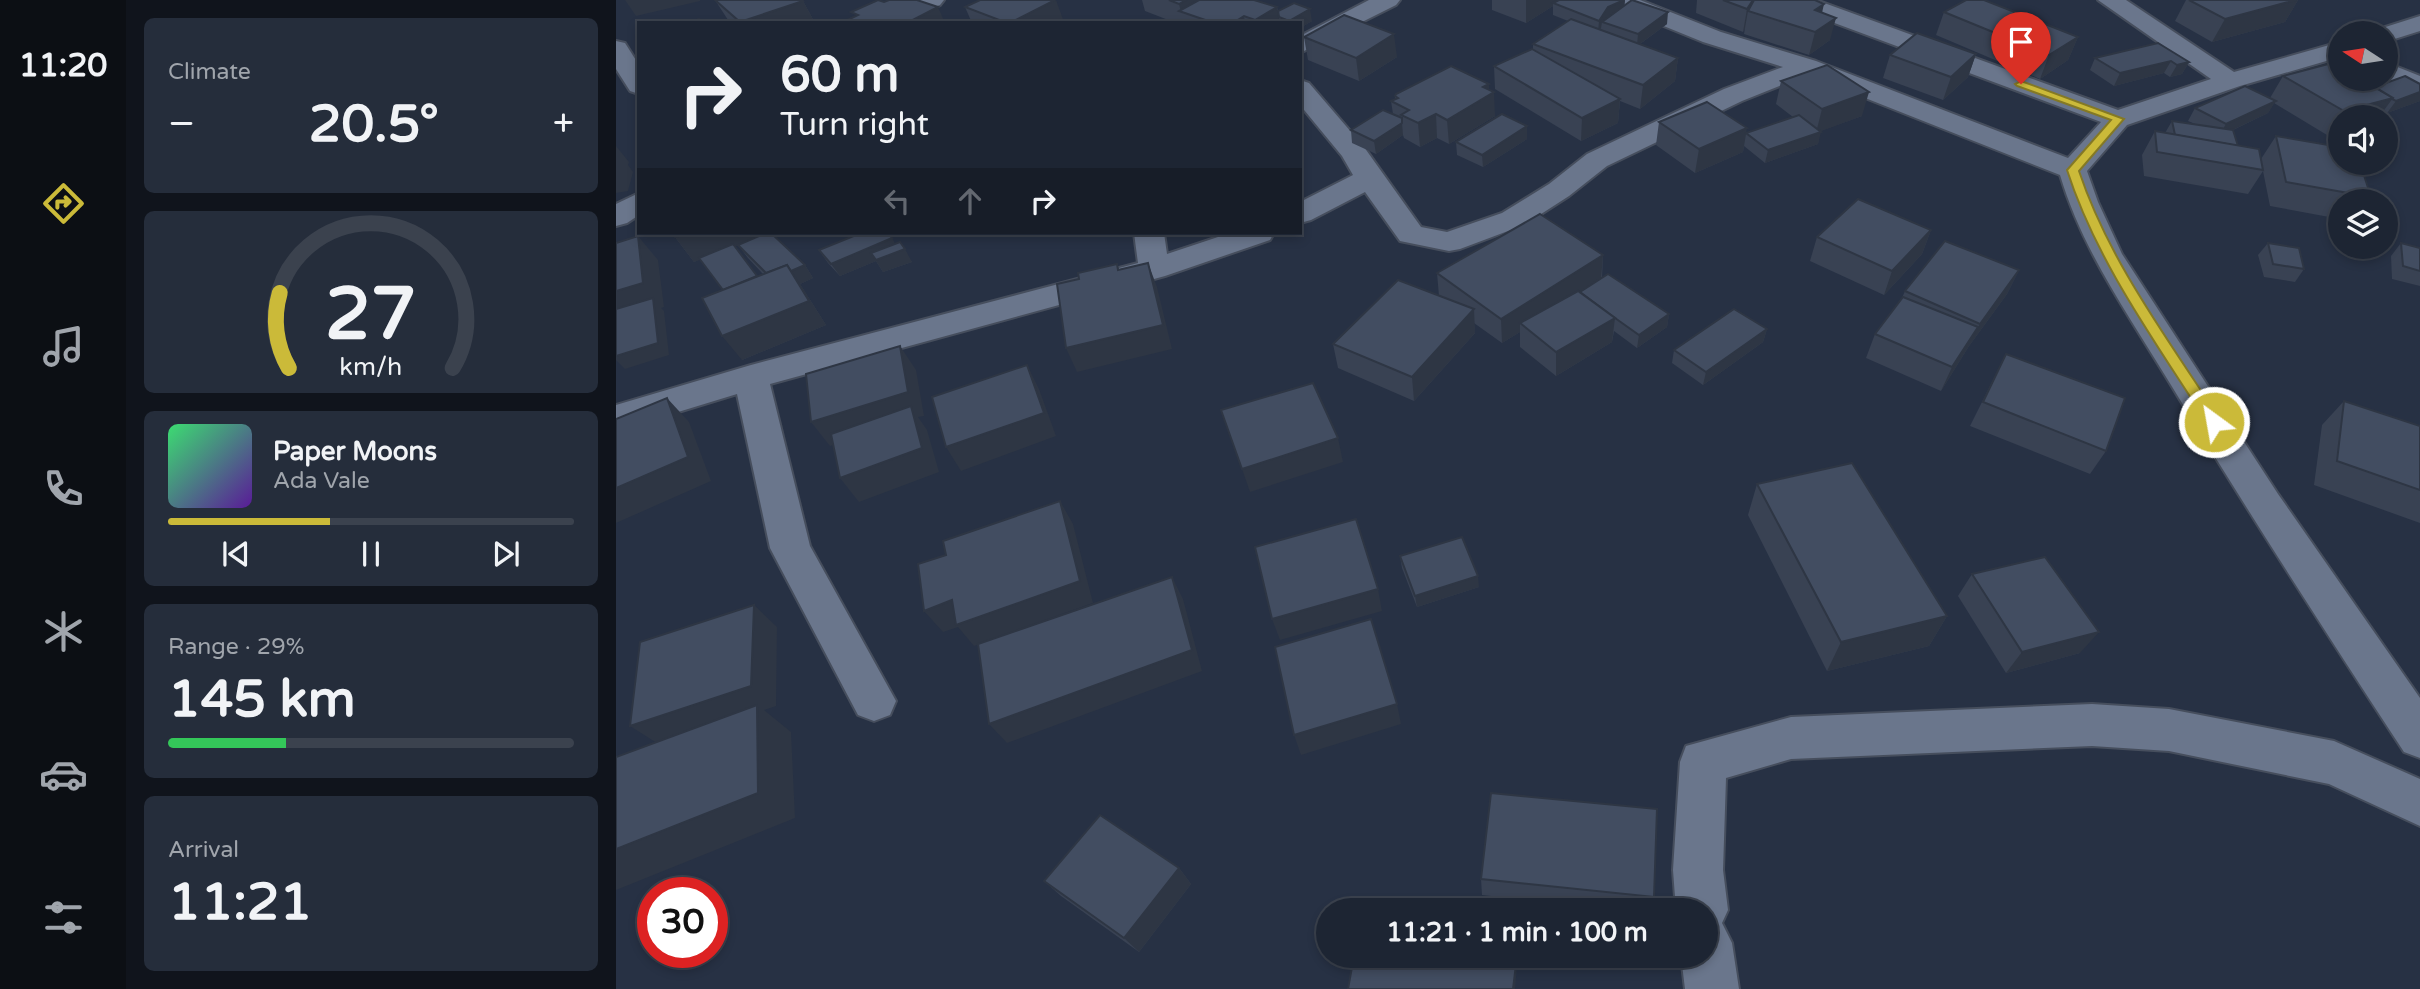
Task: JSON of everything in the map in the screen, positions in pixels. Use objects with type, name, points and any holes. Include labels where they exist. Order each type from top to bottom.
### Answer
[{"type":"street","points":[[874,21],[932,0]]},
{"type":"street","points":[[1302,45],[1388,0]]},
{"type":"street","points":[[1620,0],[1712,37],[1807,66],[2073,170]]},
{"type":"street","points":[[1794,0],[1841,20],[2118,119]]},
{"type":"street","points":[[2110,0],[2146,22],[2176,47],[2231,81]]},
{"type":"street","points":[[2398,31],[2420,23]]},
{"type":"street","points":[[616,48],[637,83]]},
{"type":"street","points":[[2073,170],[2118,119],[2328,52]]},
{"type":"street","points":[[1302,91],[1354,153],[1369,178],[1412,234],[1450,242],[1513,219],[1559,190],[1598,160],[1722,100],[1807,66]]},
{"type":"street","points":[[2398,76],[2420,85]]},
{"type":"street","points":[[2073,170],[2083,202],[2107,254],[2264,505],[2420,737]]},
{"type":"street","points":[[1302,213],[1369,178]]},
{"type":"street","points":[[616,217],[637,203]]},
{"type":"street","points":[[1149,235],[1154,269]]},
{"type":"street","points":[[616,418],[751,377],[1154,269],[1253,235]]},
{"type":"street","points":[[751,377],[790,548],[874,701]]},
{"type":"street","points":[[1701,898],[1698,870],[1703,762],[1791,738],[2092,725],[2169,730],[2334,764],[2420,803]]},
{"type":"street","points":[[1709,968],[1712,989]]},
{"type":"building","points":[[715,0],[803,1],[743,21],[739,21]]},
{"type":"building","points":[[878,0],[917,0],[938,7],[911,21],[845,21],[858,15],[851,12]]},
{"type":"building","points":[[980,0],[1055,0],[1014,21],[1002,21],[965,7]]},
{"type":"building","points":[[1169,0],[1186,0],[1179,4]]},
{"type":"building","points":[[1199,0],[1254,0],[1277,7],[1255,20],[1244,16],[1236,21],[1208,21],[1179,11]]},
{"type":"building","points":[[1559,0],[1624,0],[1608,7],[1599,21],[1553,3]]},
{"type":"building","points":[[1632,0],[1668,12],[1638,34],[1602,22]]},
{"type":"building","points":[[1723,0],[1753,0],[1747,9]]},
{"type":"building","points":[[1754,0],[1815,0],[1824,4],[1815,10],[1836,18],[1815,32],[1748,11]]},
{"type":"building","points":[[1966,0],[1984,0],[2078,37],[2049,55],[1944,12]]},
{"type":"building","points":[[2189,0],[2296,0],[2225,19]]},
{"type":"building","points":[[1294,3],[1310,9],[1289,21],[1279,17],[1278,11]]},
{"type":"building","points":[[1344,15],[1394,34],[1356,58],[1304,37]]},
{"type":"building","points":[[1571,19],[1678,58],[1643,85],[1533,44]]},
{"type":"building","points":[[1917,33],[1976,54],[1951,77],[1890,55]]},
{"type":"building","points":[[2158,43],[2189,62],[2177,65],[2171,61],[2120,73],[2095,58]]},
{"type":"building","points":[[1532,49],[1620,99],[1582,118],[1494,66]]},
{"type":"building","points":[[2328,64],[2328,91],[2381,91],[2393,98],[2367,105],[2334,105],[2283,76]]},
{"type":"building","points":[[1827,65],[1869,92],[1822,109],[1781,81]]},
{"type":"building","points":[[1451,66],[1489,84],[1483,87],[1494,92],[1447,120],[1436,114],[1418,123],[1401,115],[1409,110],[1391,101],[1398,98],[1396,94]]},
{"type":"building","points":[[2405,76],[2420,84],[2420,92],[2396,101],[2382,91],[2398,91],[2398,79]]},
{"type":"building","points":[[2245,86],[2276,101],[2226,124],[2195,108]]},
{"type":"building","points":[[1707,102],[1747,128],[1699,149],[1659,122]]},
{"type":"building","points":[[1383,110],[1402,118],[1402,123],[1374,141],[1351,130]]},
{"type":"building","points":[[1502,114],[1527,126],[1482,155],[1456,142]]},
{"type":"building","points":[[1799,115],[1821,132],[1768,150],[1746,133]]},
{"type":"building","points":[[2172,121],[2233,130],[2238,146],[2175,135]]},
{"type":"building","points":[[2155,131],[2259,149],[2263,170],[2157,152]]},
{"type":"building","points":[[2276,136],[2328,145],[2328,175],[2364,175],[2368,189],[2328,189],[2286,182]]},
{"type":"building","points":[[1858,199],[1931,230],[1892,271],[1817,237]]},
{"type":"building","points":[[1540,214],[1603,255],[1501,319],[1437,273]]},
{"type":"building","points":[[761,235],[773,235],[805,265],[791,271],[787,265],[766,273],[738,245]]},
{"type":"building","points":[[856,235],[890,235],[892,238],[831,264],[819,250]]},
{"type":"building","points":[[638,236],[643,283],[616,291],[616,243]]},
{"type":"building","points":[[1945,241],[2019,270],[1980,324],[1905,291]]},
{"type":"building","points":[[900,242],[905,249],[876,260],[871,253]]},
{"type":"building","points":[[2268,243],[2299,248],[2304,269],[2273,264]]},
{"type":"building","points":[[2401,243],[2420,248],[2420,271],[2403,266]]},
{"type":"building","points":[[733,244],[757,276],[723,290],[699,258]]},
{"type":"building","points":[[1148,263],[1163,325],[1066,348],[1057,284],[1079,279],[1078,273],[1117,264],[1118,270]]},
{"type":"building","points":[[787,265],[809,301],[722,336],[702,298]]},
{"type":"building","points":[[1608,274],[1669,314],[1639,335],[1580,292]]},
{"type":"building","points":[[1398,280],[1474,309],[1412,377],[1333,344]]},
{"type":"building","points":[[1578,291],[1615,318],[1556,352],[1520,323]]},
{"type":"building","points":[[1903,297],[1978,327],[1952,367],[1875,334]]},
{"type":"building","points":[[653,298],[658,343],[616,356],[616,309]]},
{"type":"building","points":[[1734,309],[1767,329],[1706,372],[1674,350]]},
{"type":"building","points":[[900,346],[908,392],[811,422],[806,374]]},
{"type":"building","points":[[2006,354],[2125,398],[2106,451],[1983,402]]},
{"type":"building","points":[[1027,365],[1044,413],[946,447],[932,397]]},
{"type":"building","points":[[1313,383],[1338,438],[1242,469],[1221,410]]},
{"type":"building","points":[[667,398],[688,457],[616,488],[616,419]]},
{"type":"building","points":[[2344,401],[2420,426],[2420,490],[2337,461]]},
{"type":"building","points":[[911,406],[922,448],[840,478],[831,434]]},
{"type":"building","points":[[1852,463],[1947,616],[1841,642],[1757,484]]},
{"type":"building","points":[[1060,501],[1080,581],[956,625],[952,600],[924,611],[918,564],[946,555],[943,541]]},
{"type":"building","points":[[1356,519],[1378,589],[1272,619],[1255,547]]},
{"type":"building","points":[[1462,537],[1478,576],[1415,596],[1400,556]]},
{"type":"building","points":[[2045,557],[2099,632],[2022,652],[1972,574]]},
{"type":"building","points":[[1172,577],[1192,650],[989,724],[978,644]]},
{"type":"building","points":[[754,605],[751,686],[630,726],[640,642]]},
{"type":"building","points":[[1371,619],[1397,704],[1294,735],[1275,647]]},
{"type":"building","points":[[757,705],[758,793],[616,849],[616,757]]},
{"type":"building","points":[[1491,793],[1657,809],[1654,897],[1481,879]]},
{"type":"building","points":[[1100,815],[1179,868],[1124,938],[1044,881]]},
{"type":"building","points":[[1352,968],[1516,968],[1513,989],[1348,989]]},
{"type":"route","points":[[2021,84],[2118,119],[2073,170],[2083,202],[2107,254],[2214,422]]}]
